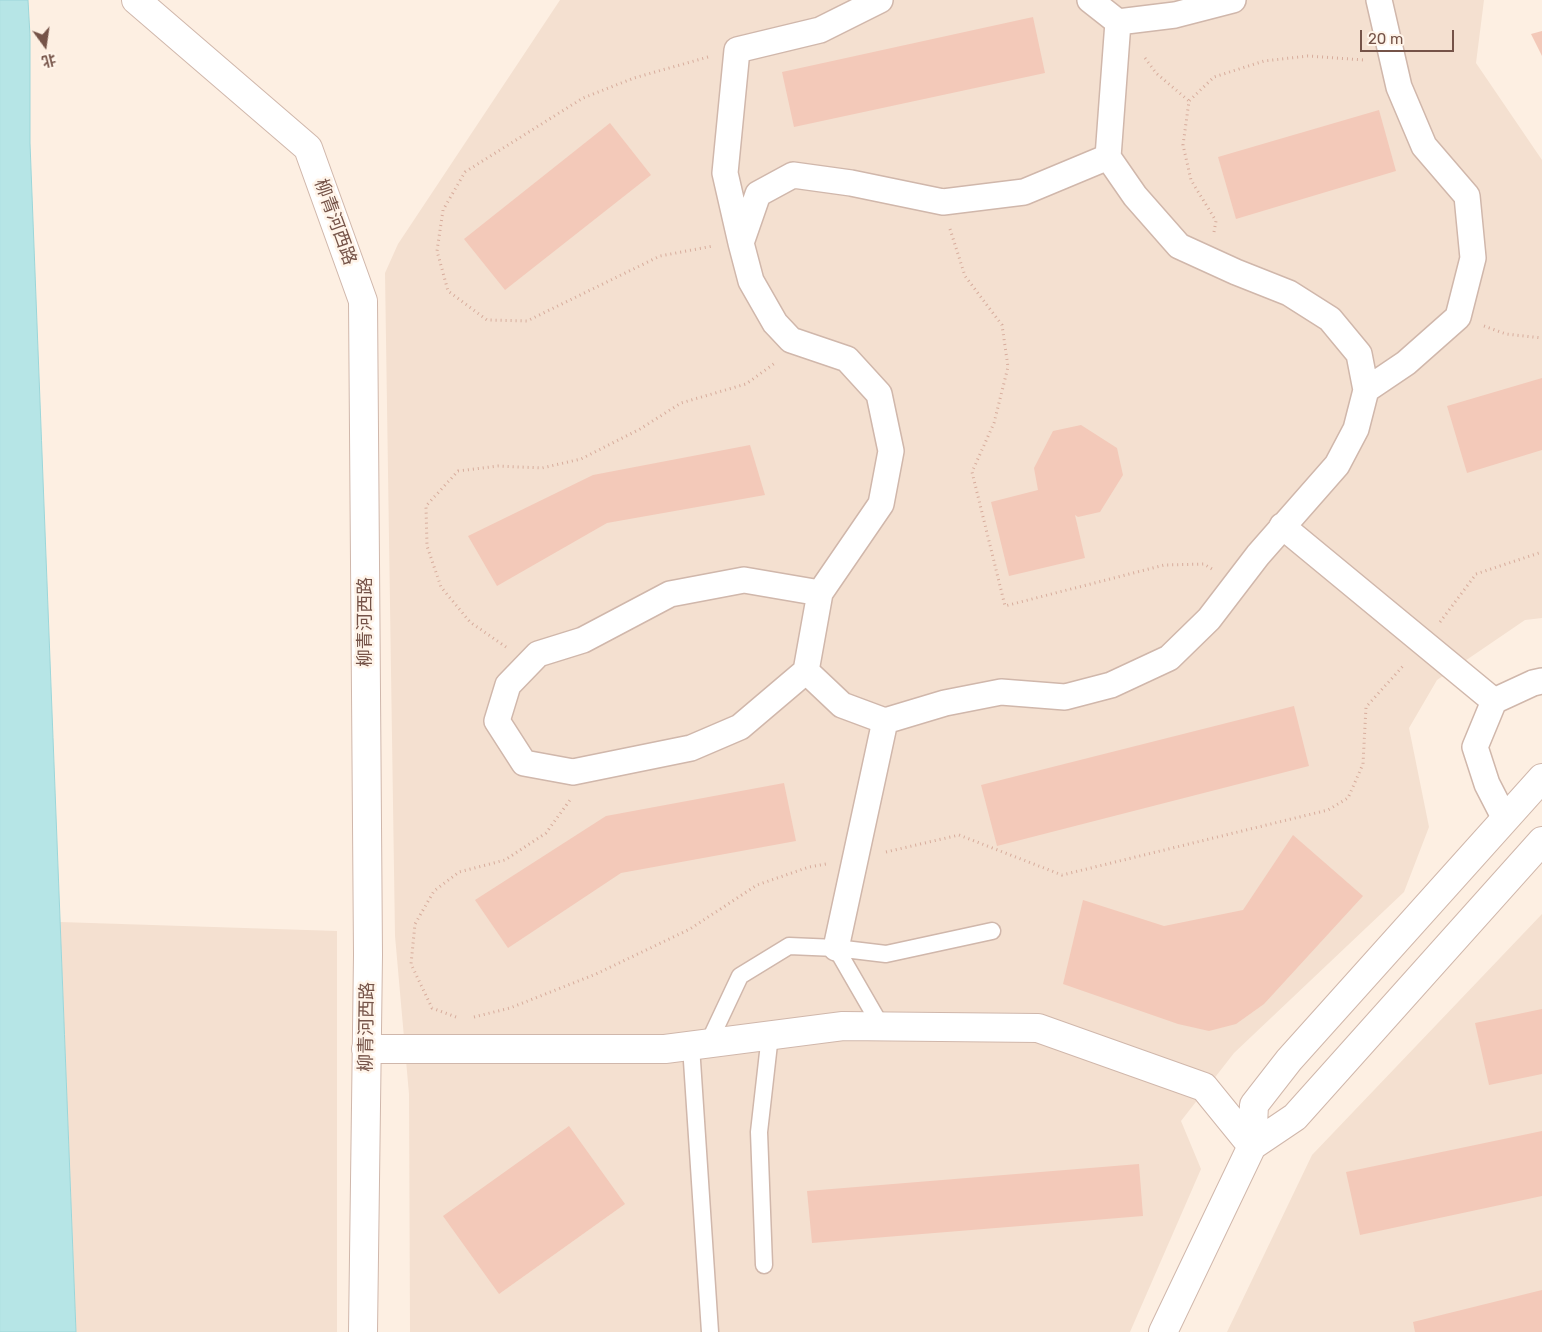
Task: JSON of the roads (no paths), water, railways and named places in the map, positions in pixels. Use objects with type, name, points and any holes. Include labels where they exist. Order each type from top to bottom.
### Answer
[{"type":"street","name":"柳青河西路","points":[[136,0],[308,148],[363,301],[368,945],[363,1332]]},
{"type":"street","points":[[820,593],[744,580],[670,594],[583,640],[538,654],[508,685],[497,721],[524,763],[573,772],[691,748],[740,727],[806,671],[820,593],[880,504],[891,451],[879,394],[847,359],[792,340],[775,324],[751,281],[725,173],[737,50],[820,30],[880,0]]},
{"type":"street","points":[[1090,0],[1118,22],[1175,15],[1233,0]]},
{"type":"street","points":[[1366,390],[1406,363],[1458,317],[1473,258],[1467,196],[1424,146],[1400,87],[1379,0]]},
{"type":"street","points":[[806,671],[842,705],[886,721],[946,703],[1001,692],[1065,697],[1111,685],[1170,658],[1209,619],[1282,526],[1337,465],[1356,429],[1366,390],[1359,354],[1330,319],[1289,293],[1179,246],[1136,196],[1108,157],[1118,22]]},
{"type":"street","points":[[741,243],[758,194],[793,175],[851,183],[943,202],[1024,192],[1108,157]]},
{"type":"street","points":[[1282,526],[1494,701]]},
{"type":"street","points":[[1506,819],[1487,784],[1475,748],[1494,701],[1533,683],[1542,681]]},
{"type":"street","points":[[836,948],[886,721]]},
{"type":"street","points":[[1163,1332],[1252,1146],[1254,1105],[1289,1060],[1542,778]]},
{"type":"street","points":[[1252,1146],[1295,1118],[1542,841]]},
{"type":"street","points":[[366,1049],[666,1049],[843,1026],[1038,1028],[1204,1087],[1252,1146]]},
{"type":"lane","points":[[710,1332],[699,1045],[740,976],[789,946],[836,948],[886,954],[992,931]]},
{"type":"lane","points":[[836,948],[881,1026]]},
{"type":"lane","points":[[764,1265],[759,1132],[770,1035]]},
{"type":"water","points":[[0,0],[28,0],[30,143],[76,1332],[0,1332]]}]
